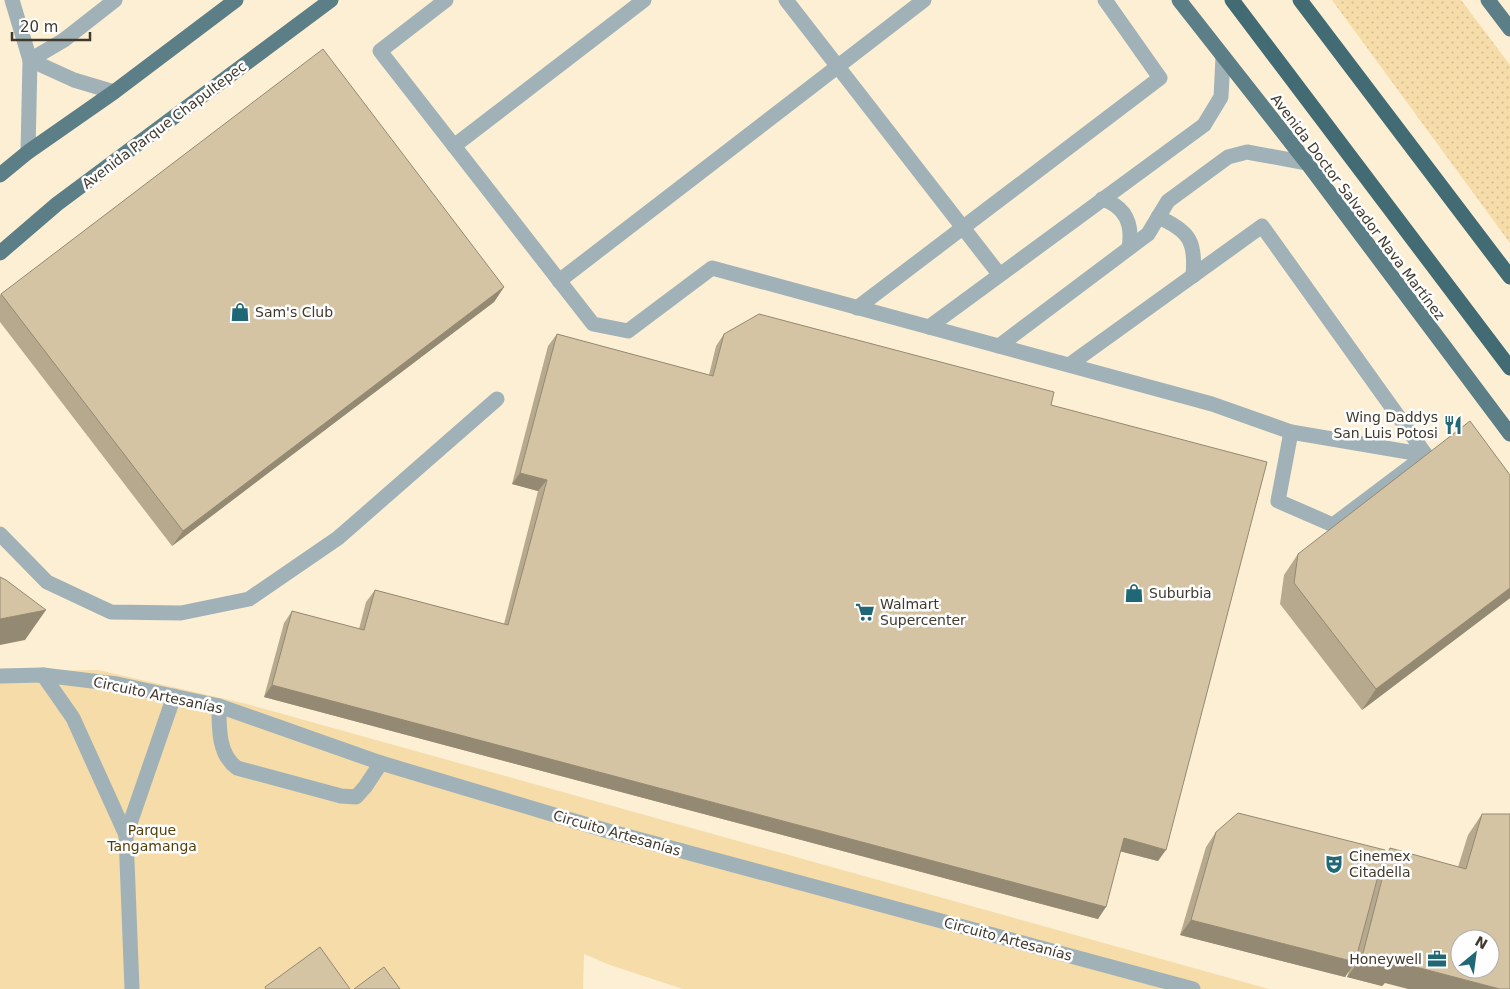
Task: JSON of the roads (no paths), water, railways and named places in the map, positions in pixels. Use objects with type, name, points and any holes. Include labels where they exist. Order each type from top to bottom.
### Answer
[{"type":"highway","name":"Avenida Doctor Salvador Nava Martínez","points":[[1232,0],[1510,368]]},
{"type":"highway","points":[[1300,0],[1510,277]]},
{"type":"main road","points":[[0,176],[28,152],[114,92],[236,0]]},
{"type":"main road","name":"Avenida Parque Chapultepec","points":[[0,253],[57,204],[330,0]]},
{"type":"main road","name":"Avenida Doctor Salvador Nava Martínez","points":[[1179,0],[1307,163],[1510,434]]},
{"type":"main road","points":[[1488,0],[1510,29]]},
{"type":"street","points":[[12,0],[30,60],[28,152]]},
{"type":"street","points":[[30,60],[64,40],[115,0]]},
{"type":"street","points":[[446,0],[380,51],[593,324],[628,331],[712,268],[1212,404],[1291,432],[1426,455]]},
{"type":"street","points":[[454,146],[644,0]]},
{"type":"street","points":[[786,0],[999,274]]},
{"type":"street","points":[[559,281],[924,0]]},
{"type":"street","points":[[857,308],[1160,78],[1105,0]]},
{"type":"street","points":[[929,327],[1204,125],[1221,97],[1223,57]]},
{"type":"street","points":[[30,60],[74,80],[114,92]]},
{"type":"street","points":[[999,346],[1148,234],[1168,201],[1228,157],[1247,152],[1307,163]]},
{"type":"street","points":[[1102,199],[1116,204],[1126,216],[1132,233],[1129,248]]},
{"type":"street","points":[[1158,217],[1175,224],[1188,237],[1195,253],[1194,276]]},
{"type":"street","points":[[1069,365],[1262,226],[1426,455]]},
{"type":"street","points":[[0,534],[47,582],[111,612],[181,613],[249,599],[338,538],[497,399]]},
{"type":"street","points":[[1291,432],[1278,501],[1333,525],[1426,455]]},
{"type":"street","points":[[43,675],[73,718],[126,835]]},
{"type":"street","name":"Circuito Artesanías","points":[[0,676],[43,675],[118,684],[219,706],[381,763],[608,831],[1193,989]]},
{"type":"street","points":[[132,989],[126,835],[174,696]]},
{"type":"street","points":[[219,706],[222,748],[228,762],[236,768],[341,796],[356,797],[381,763]]},
{"type":"place","name":"Sam's Club","points":[[240,312]]},
{"type":"place","name":"Wing Daddys San Luis Potosi","points":[[1453,425]]},
{"type":"place","name":"Suburbia","points":[[1134,593]]},
{"type":"place","name":"Walmart Supercenter","points":[[865,612]]},
{"type":"place","name":"Cinemex Citadella","points":[[1334,864]]},
{"type":"place","name":"Honeywell","points":[[1437,959]]},
{"type":"park label","name":"Parque Tangamanga","points":[[152,838]]}]
